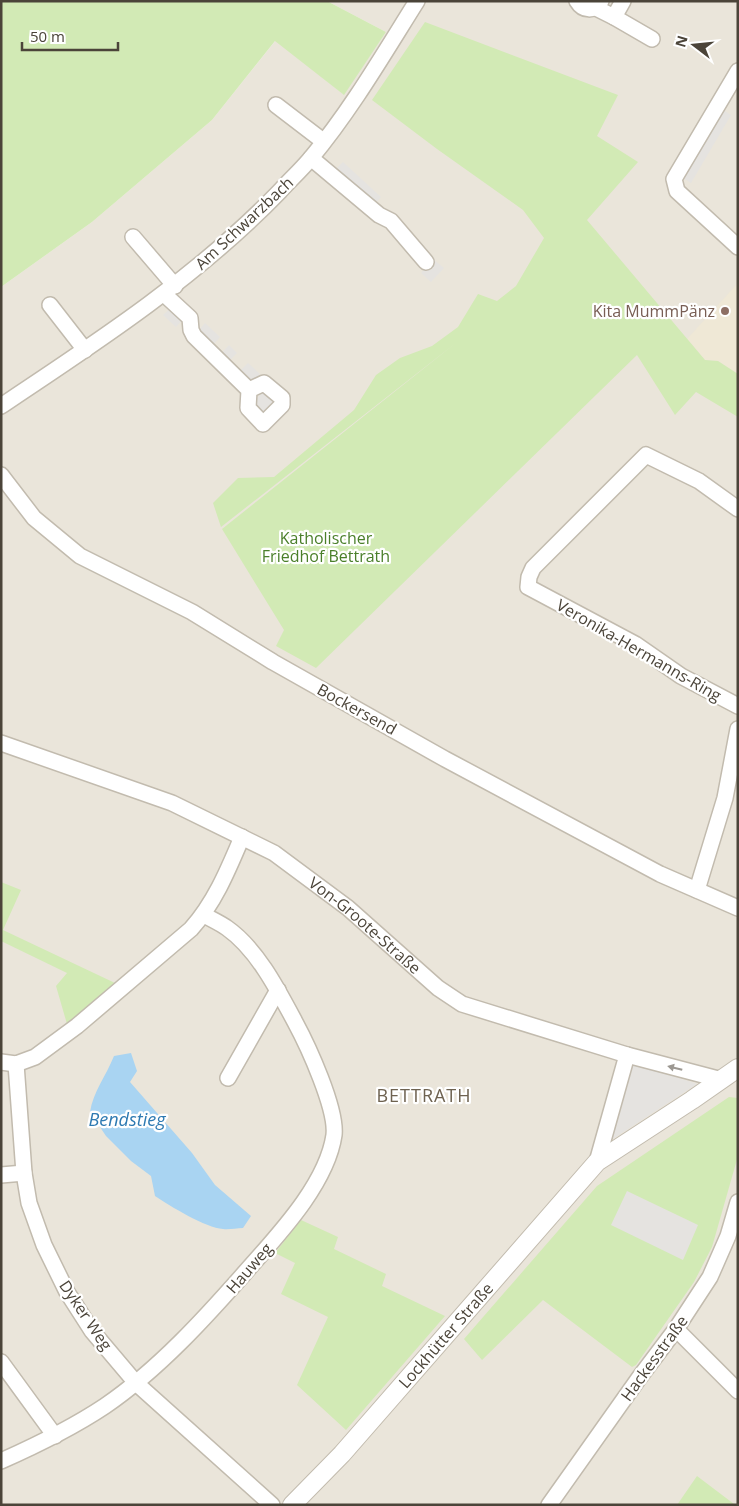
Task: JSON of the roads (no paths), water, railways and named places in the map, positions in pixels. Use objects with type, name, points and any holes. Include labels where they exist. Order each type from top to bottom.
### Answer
[{"type":"street","name":"Am Schwarzbach","points":[[1,406],[86,350],[170,290],[252,220],[311,158],[357,96],[417,1]]},
{"type":"street","points":[[577,1],[585,9],[598,4],[614,17],[652,39]]},
{"type":"street","points":[[614,17],[623,1]]},
{"type":"street","points":[[738,71],[734,89],[674,179],[677,191],[738,247]]},
{"type":"street","points":[[276,105],[323,142]]},
{"type":"street","points":[[311,158],[379,215],[391,222],[426,262]]},
{"type":"street","points":[[134,237],[190,318],[191,330],[194,336],[249,390]]},
{"type":"street","points":[[50,305],[86,350]]},
{"type":"street","name":"Veronika-Hermanns-Ring","points":[[738,510],[698,481],[646,455],[533,568],[529,577],[528,587],[635,644],[681,676],[738,706]]},
{"type":"street","name":"Bockersend","points":[[1,475],[34,518],[80,556],[192,612],[265,657],[445,759],[660,874],[738,908]]},
{"type":"street","points":[[697,890],[725,798],[738,729]]},
{"type":"street","name":"Von-Groote-Straße","points":[[1,743],[172,803],[274,853],[348,908],[438,988],[462,1004],[627,1055],[730,1082]]},
{"type":"street","points":[[9,1063],[35,1058],[78,1026],[191,929],[204,915],[222,884],[242,837]]},
{"type":"street","name":"Hauweg","points":[[1,1461],[55,1436],[104,1407],[136,1383],[216,1305],[274,1240],[308,1197],[324,1166],[334,1135],[330,1102],[300,1030],[278,990],[245,944],[226,928],[204,915]]},
{"type":"street","points":[[228,1078],[278,990]]},
{"type":"street","name":"Lockhütter Straße","points":[[597,1162],[627,1055]]},
{"type":"street","name":"Dyker Weg","points":[[9,1063],[29,1203],[44,1245],[67,1292],[92,1330],[136,1383],[272,1505]]},
{"type":"street","name":"Lockhütter Straße","points":[[292,1505],[342,1454],[597,1162],[730,1082],[738,1068]]},
{"type":"street","points":[[1,1175],[24,1173]]},
{"type":"street","name":"Hackesstraße","points":[[549,1505],[676,1329],[710,1278],[728,1236],[738,1202]]},
{"type":"street","points":[[676,1329],[735,1381]]},
{"type":"street","points":[[1,1362],[55,1436]]},
{"type":"water","name":"Bendstieg","points":[[131,1053],[137,1071],[130,1082],[192,1153],[215,1185],[251,1216],[243,1228],[225,1229],[207,1225],[155,1196],[151,1176],[131,1161],[106,1136],[90,1112],[97,1091],[114,1056]]},
{"type":"place","name":"Kita MummPänz","points":[[725,311]]},
{"type":"district","name":"BETTRATH","points":[[424,1096]]},
{"type":"park label","name":"Katholischer Friedhof Bettrath","points":[[326,547]]}]
